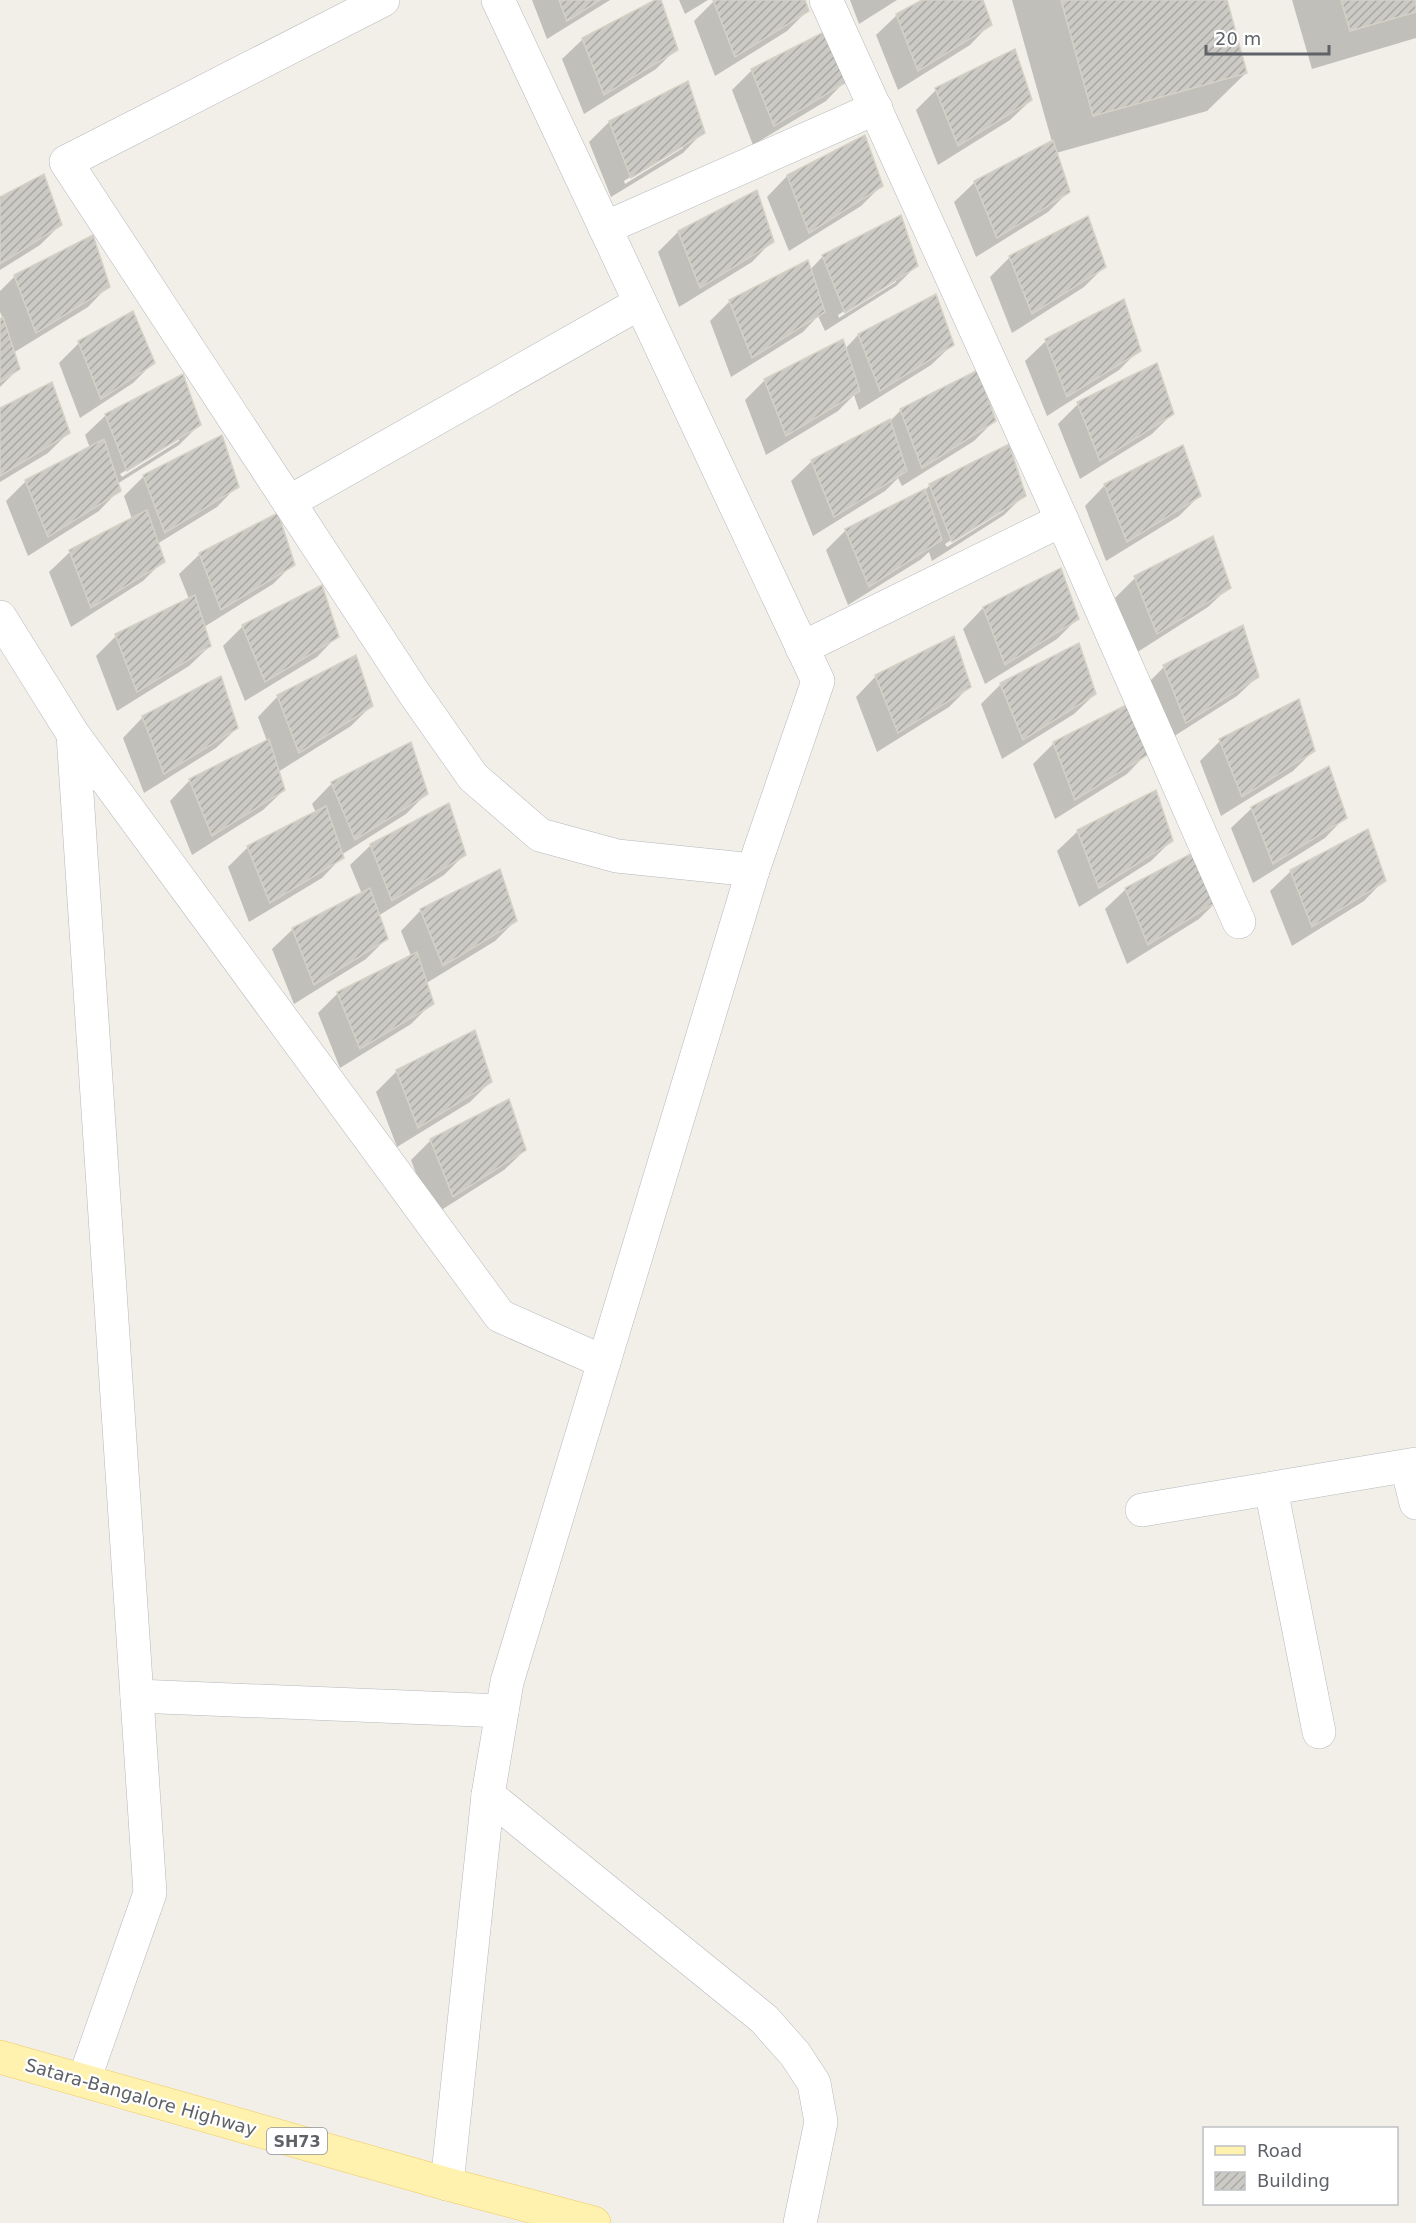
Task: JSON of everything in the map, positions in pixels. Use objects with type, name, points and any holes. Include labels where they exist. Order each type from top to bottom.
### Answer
[{"type":"main road","name":"Satara-Bangalore Highway","points":[[0,2057],[447,2184],[594,2223]]},
{"type":"street","points":[[383,0],[66,162],[414,693],[473,777],[540,835],[617,856],[753,870]]},
{"type":"street","points":[[447,2184],[488,1795],[507,1682],[753,870],[818,681],[498,0]]},
{"type":"street","points":[[826,0],[1062,520],[1239,922]]},
{"type":"street","points":[[605,228],[876,108]]},
{"type":"street","points":[[289,502],[640,303]]},
{"type":"street","points":[[802,648],[1062,520]]},
{"type":"street","points":[[0,617],[73,734],[500,1316],[604,1362]]},
{"type":"street","points":[[73,734],[150,1893],[84,2080]]},
{"type":"street","points":[[1142,1510],[1412,1465],[1416,1503]]},
{"type":"street","points":[[1271,1489],[1319,1732]]},
{"type":"street","points":[[137,1696],[502,1712]]},
{"type":"street","points":[[488,1795],[764,2019],[795,2054],[814,2083],[820,2122],[800,2223]]},
{"type":"building","points":[[559,0],[600,0],[567,21]]},
{"type":"building","points":[[655,0],[661,0],[678,50],[604,95],[582,38]]},
{"type":"building","points":[[713,0],[805,0],[809,11],[735,57]]},
{"type":"building","points":[[922,0],[983,0],[992,25],[918,71],[896,14]]},
{"type":"building","points":[[1061,0],[1227,0],[1247,73],[1093,116]]},
{"type":"building","points":[[1341,0],[1416,0],[1416,12],[1350,31]]},
{"type":"building","points":[[830,29],[848,81],[774,126],[751,69]]},
{"type":"building","points":[[1015,49],[1032,100],[958,146],[935,88]]},
{"type":"building","points":[[688,81],[705,133],[631,178],[609,121]]},
{"type":"building","points":[[865,135],[883,186],[809,233],[787,175]]},
{"type":"building","points":[[1053,140],[1070,192],[997,238],[974,181]]},
{"type":"building","points":[[44,174],[62,225],[0,264],[0,197]]},
{"type":"building","points":[[757,190],[774,242],[700,288],[678,231]]},
{"type":"building","points":[[901,215],[918,266],[845,313],[822,255]]},
{"type":"building","points":[[1088,216],[1106,267],[1032,314],[1009,256]]},
{"type":"building","points":[[93,235],[110,287],[36,333],[14,275]]},
{"type":"building","points":[[808,260],[825,312],[752,358],[729,300]]},
{"type":"building","points":[[936,294],[954,345],[880,391],[858,334]]},
{"type":"building","points":[[1124,299],[1141,351],[1067,397],[1045,339]]},
{"type":"building","points":[[133,311],[155,363],[101,399],[78,341]]},
{"type":"building","points":[[3,317],[20,369],[0,382],[0,319]]},
{"type":"building","points":[[843,339],[860,391],[786,436],[764,379]]},
{"type":"building","points":[[1157,363],[1174,414],[1100,461],[1077,402]]},
{"type":"building","points":[[978,370],[996,421],[922,468],[900,409]]},
{"type":"building","points":[[183,374],[201,425],[127,471],[105,414]]},
{"type":"building","points":[[52,382],[70,433],[0,476],[0,408]]},
{"type":"building","points":[[890,419],[907,471],[834,517],[811,460]]},
{"type":"building","points":[[222,435],[239,487],[165,533],[143,475]]},
{"type":"building","points":[[104,439],[121,491],[48,537],[25,480]]},
{"type":"building","points":[[1009,444],[1026,496],[952,542],[929,484]]},
{"type":"building","points":[[1183,445],[1201,496],[1127,542],[1104,484]]},
{"type":"building","points":[[925,489],[942,540],[869,587],[845,529]]},
{"type":"building","points":[[147,510],[165,562],[91,608],[69,550]]},
{"type":"building","points":[[278,513],[295,565],[221,610],[199,553]]},
{"type":"building","points":[[1213,536],[1231,588],[1157,634],[1134,576]]},
{"type":"building","points":[[1061,568],[1079,619],[1005,665],[983,607]]},
{"type":"building","points":[[322,585],[339,637],[265,682],[242,625]]},
{"type":"building","points":[[195,595],[211,646],[137,692],[115,634]]},
{"type":"building","points":[[1243,625],[1259,677],[1186,723],[1163,665]]},
{"type":"building","points":[[954,636],[971,687],[898,733],[875,675]]},
{"type":"building","points":[[1079,643],[1096,694],[1023,740],[1000,683]]},
{"type":"building","points":[[356,655],[373,706],[299,753],[277,695]]},
{"type":"building","points":[[221,676],[238,728],[164,774],[142,716]]},
{"type":"building","points":[[1299,699],[1315,751],[1242,797],[1219,739]]},
{"type":"building","points":[[1132,702],[1149,754],[1075,800],[1053,742]]},
{"type":"building","points":[[269,739],[285,790],[212,836],[189,779]]},
{"type":"building","points":[[411,742],[428,794],[355,840],[331,782]]},
{"type":"building","points":[[1329,766],[1347,818],[1273,864],[1251,807]]},
{"type":"building","points":[[1156,790],[1173,841],[1099,888],[1077,830]]},
{"type":"building","points":[[449,803],[466,855],[392,901],[370,844]]},
{"type":"building","points":[[326,806],[344,858],[270,903],[247,846]]},
{"type":"building","points":[[1368,829],[1386,881],[1312,927],[1290,870]]},
{"type":"building","points":[[1204,847],[1221,899],[1148,945],[1125,888]]},
{"type":"building","points":[[500,869],[517,921],[443,966],[420,909]]},
{"type":"building","points":[[370,888],[388,939],[314,985],[292,928]]},
{"type":"building","points":[[417,952],[434,1004],[360,1049],[337,992]]},
{"type":"building","points":[[475,1030],[492,1082],[418,1128],[396,1070]]},
{"type":"building","points":[[509,1099],[526,1150],[453,1197],[430,1139]]}]
